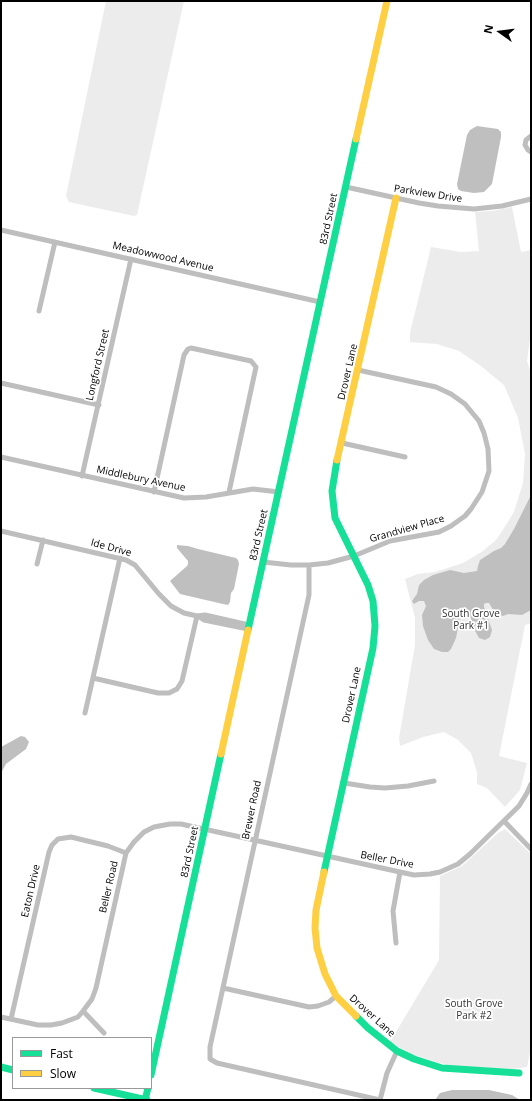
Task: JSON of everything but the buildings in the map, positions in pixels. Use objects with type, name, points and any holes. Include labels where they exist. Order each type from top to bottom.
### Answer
[{"type":"main road","name":"83rd Street","points":[[152,1070],[248,627],[387,1]]},
{"type":"main road","name":"Drover Lane","points":[[396,198],[333,480],[333,508],[335,518],[365,578],[374,608],[375,626],[373,648],[316,910],[315,928],[317,948],[325,974],[336,996],[368,1028],[397,1051],[414,1059],[442,1068],[519,1073]]},
{"type":"main road","points":[[1,1067],[12,1070]]},
{"type":"main road","points":[[98,1089],[146,1100],[148,1089]]},
{"type":"street","points":[[531,136],[526,140],[525,145],[531,152]]},
{"type":"street","name":"Parkview Drive","points":[[346,187],[438,206],[474,209],[502,206],[531,199]]},
{"type":"street","name":"Meadowwood Avenue","points":[[1,230],[320,302]]},
{"type":"street","points":[[39,311],[55,242]]},
{"type":"street","name":"Longford Street","points":[[82,476],[131,259]]},
{"type":"street","points":[[154,492],[184,355],[188,349],[194,348],[251,361],[256,365],[229,492]]},
{"type":"street","name":"Grandview Place","points":[[263,562],[309,565],[328,562],[354,556],[390,542],[431,534],[451,526],[465,516],[479,499],[488,476],[489,462],[487,442],[479,421],[459,399],[436,387],[358,370]]},
{"type":"street","points":[[1,383],[98,405]]},
{"type":"street","points":[[342,443],[405,458]]},
{"type":"street","name":"Middlebury Avenue","points":[[1,457],[179,497],[195,498],[252,489],[279,492]]},
{"type":"street","name":"Ide Drive","points":[[1,531],[120,558],[135,565],[171,606],[184,613],[197,616],[205,615],[248,627]]},
{"type":"street","points":[[37,564],[43,540]]},
{"type":"street","points":[[85,713],[120,558]]},
{"type":"street","name":"Brewer Road","points":[[309,565],[308,595],[210,1047],[210,1059],[217,1063],[380,1100]]},
{"type":"street","points":[[93,678],[158,693],[169,693],[176,689],[182,681],[197,616]]},
{"type":"street","points":[[344,782],[360,786],[386,788],[434,781]]},
{"type":"street","name":"Beller Drive","points":[[205,830],[414,875],[430,874],[440,872],[458,864],[504,822],[522,801],[531,784]]},
{"type":"street","points":[[504,822],[531,849]]},
{"type":"street","name":"Beller Road","points":[[83,1011],[92,999],[96,988],[126,853],[144,832],[159,826],[174,824],[205,830]]},
{"type":"street","name":"Eaton Drive","points":[[11,1019],[49,852],[52,845],[58,839],[71,837],[108,846],[126,853]]},
{"type":"street","points":[[396,943],[393,911],[400,872]]},
{"type":"street","points":[[223,988],[309,1007],[329,1002],[336,996]]},
{"type":"street","points":[[1,1016],[38,1025],[51,1025],[62,1023],[78,1017],[83,1011],[104,1033]]},
{"type":"street","points":[[380,1100],[387,1073],[397,1051]]},
{"type":"green space","points":[[106,1],[184,1],[137,215],[134,216],[69,202],[66,196]]},
{"type":"green space","name":"South Grove Park #1","points":[[512,207],[521,252],[531,250],[531,331],[527,361],[531,374],[531,623],[525,625],[499,756],[527,763],[520,790],[505,807],[487,788],[477,784],[477,772],[471,753],[458,740],[444,732],[423,737],[400,746],[399,738],[415,645],[415,618],[405,579],[418,574],[435,572],[463,563],[483,551],[497,539],[514,512],[523,483],[525,454],[518,418],[504,385],[481,366],[459,351],[437,344],[410,342],[410,333],[431,247],[461,252],[479,251],[475,212],[492,211]]},
{"type":"green space","name":"South Grove Park #2","points":[[505,829],[531,854],[531,1047],[527,1067],[512,1069],[450,1066],[411,1054],[390,1042],[439,960],[440,876],[462,866],[498,833]]},
{"type":"shaded area","points":[[477,126],[498,129],[501,132],[501,137],[492,184],[484,192],[474,193],[461,191],[458,189],[457,184],[467,135],[470,130]]},
{"type":"shaded area","points":[[531,495],[531,610],[522,615],[508,614],[503,616],[495,613],[489,603],[484,604],[492,630],[490,637],[485,640],[479,638],[472,625],[468,611],[461,611],[456,638],[451,649],[448,652],[442,652],[434,649],[428,640],[423,626],[422,615],[426,606],[424,601],[419,601],[414,604],[412,601],[417,594],[419,585],[433,575],[450,570],[464,573],[477,571],[480,560],[501,548],[505,544]]},
{"type":"shaded area","points":[[177,545],[188,546],[236,558],[238,560],[239,564],[234,589],[231,593],[230,602],[228,605],[180,594],[170,581],[187,566],[188,561],[177,548]]},
{"type":"shaded area","points":[[21,736],[25,737],[29,742],[26,749],[6,764],[1,773],[1,747]]},
{"type":"shaded area","points":[[452,1090],[489,1090],[512,1095],[520,1100],[435,1100],[440,1093]]},
{"type":"traffic: fast","points":[[248,630],[356,139]]},
{"type":"traffic: fast","points":[[324,872],[373,648],[375,626],[373,601],[368,585],[335,518],[332,491],[337,460]]},
{"type":"traffic: fast","points":[[152,1070],[221,754]]},
{"type":"traffic: fast","points":[[356,1016],[368,1028],[397,1051],[414,1059],[442,1068],[519,1073]]},
{"type":"traffic: fast","points":[[1,1067],[12,1070]]},
{"type":"traffic: fast","points":[[98,1089],[147,1100]]},
{"type":"traffic: fast","points":[[145,1100],[148,1089]]},
{"type":"traffic: slow","points":[[356,139],[387,1]]},
{"type":"traffic: slow","points":[[337,460],[396,198]]},
{"type":"traffic: slow","points":[[221,754],[248,630]]},
{"type":"traffic: slow","points":[[324,872],[316,910],[315,928],[317,948],[325,974],[336,996],[356,1016]]}]
